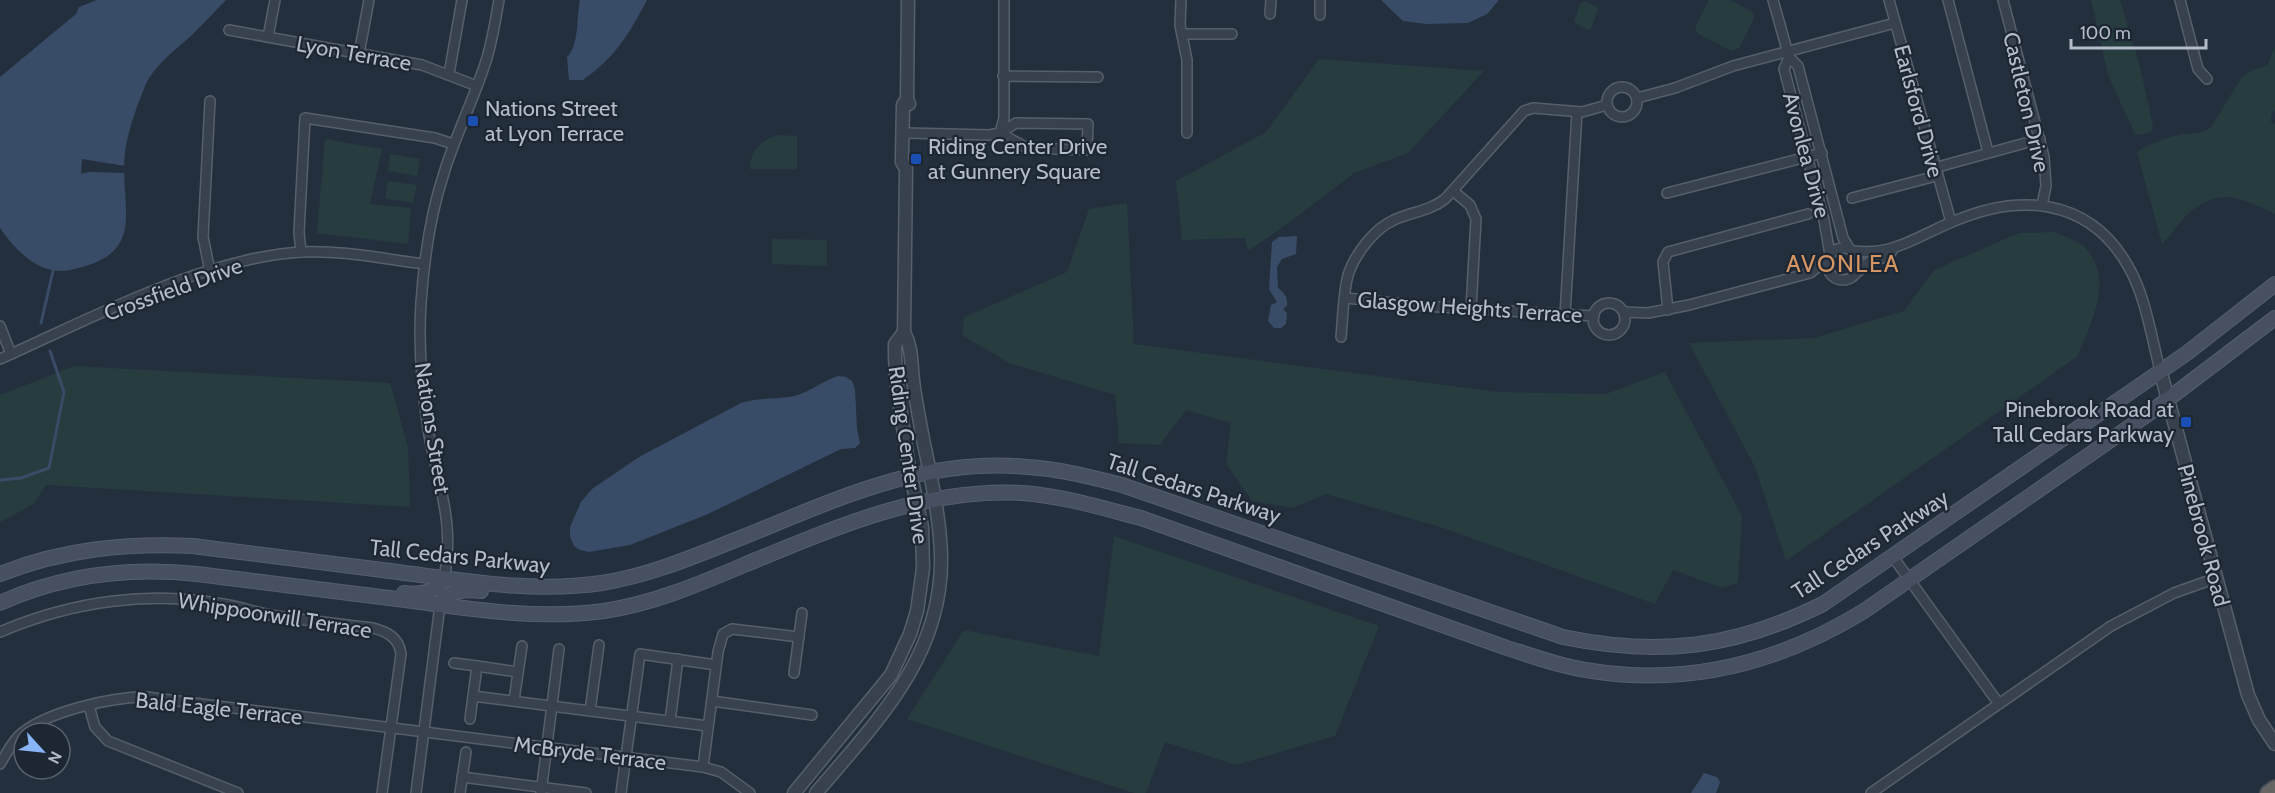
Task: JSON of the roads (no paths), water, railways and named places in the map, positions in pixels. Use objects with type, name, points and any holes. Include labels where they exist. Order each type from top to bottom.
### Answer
[{"type":"highway","points":[[2268,793],[2275,788]]},
{"type":"main road","name":"Tall Cedars Parkway","points":[[0,574],[63,554],[95,548],[158,544],[193,546],[520,587],[569,587],[642,575],[667,567],[859,490],[910,475],[976,466],[1026,466],[1052,469],[1122,485],[1563,638],[1624,647],[1659,649],[1710,644],[1752,634],[1797,617],[1823,604],[2187,353],[2275,284]]},
{"type":"main road","name":"Tall Cedars Parkway","points":[[0,603],[62,582],[112,573],[142,571],[197,574],[493,613],[546,615],[604,611],[633,605],[699,584],[878,512],[955,496],[1023,493],[1091,504],[1165,526],[1563,666],[1620,674],[1676,675],[1739,665],[1783,652],[1835,628],[1864,611],[2167,400],[2275,318]]},
{"type":"main road","points":[[371,596],[383,591],[419,594],[439,586],[444,579]]},
{"type":"main road","points":[[440,605],[441,601],[449,595],[462,591],[475,590],[508,594],[520,587]]},
{"type":"street","points":[[268,37],[275,0]]},
{"type":"street","points":[[359,54],[369,0]]},
{"type":"street","points":[[449,74],[462,0]]},
{"type":"street","name":"Nations Street","points":[[444,579],[448,553],[447,514],[430,438],[422,375],[420,314],[424,264],[433,213],[453,144],[490,47],[499,0]]},
{"type":"street","name":"Riding Center Drive","points":[[906,170],[910,163],[908,134],[911,106],[907,99],[908,0]]},
{"type":"street","points":[[1000,133],[1004,118],[1004,0]]},
{"type":"street","points":[[1181,0],[1180,25],[1187,60],[1187,133]]},
{"type":"street","points":[[1270,14],[1271,0]]},
{"type":"street","points":[[1320,0],[1320,15]]},
{"type":"street","name":"Avonlea Drive","points":[[1773,0],[1788,54],[1798,66],[1843,238],[1851,250]]},
{"type":"street","name":"Earlsford Drive","points":[[1889,0],[1935,172],[1951,222]]},
{"type":"street","points":[[1948,0],[1988,152]]},
{"type":"street","name":"Castleton Drive","points":[[2003,0],[2040,139],[2046,171],[2043,205]]},
{"type":"street","points":[[2180,0],[2199,69],[2207,79]]},
{"type":"street","points":[[1637,98],[1675,88],[1733,66],[1788,54],[1895,24]]},
{"type":"street","name":"Lyon Terrace","points":[[229,30],[422,65],[477,86]]},
{"type":"street","points":[[1183,34],[1232,34]]},
{"type":"street","name":"Avonlea Drive","points":[[1788,54],[1784,69],[1824,220],[1829,257]]},
{"type":"street","points":[[1003,76],[1098,77]]},
{"type":"street","points":[[1616,88],[1629,88],[1637,98],[1635,111],[1624,117],[1611,113],[1607,105],[1610,93],[1616,88]]},
{"type":"street","name":"Riding Center Drive","points":[[816,793],[890,705],[908,678],[925,643],[936,605],[941,556],[935,499],[916,404],[911,345],[904,332],[906,170],[902,162],[902,155],[903,105],[907,99]]},
{"type":"street","points":[[210,101],[203,237],[210,271]]},
{"type":"street","points":[[1341,337],[1352,267],[1367,243],[1382,228],[1395,220],[1433,207],[1453,191],[1524,111],[1538,108],[1577,112],[1607,105]]},
{"type":"street","points":[[1565,315],[1577,112]]},
{"type":"street","points":[[301,252],[299,232],[305,118],[435,138],[453,144]]},
{"type":"street","points":[[908,134],[989,135],[1000,133],[1016,123],[1088,124],[1088,150],[1027,148],[1000,133]]},
{"type":"street","points":[[1852,198],[1935,172],[1988,152],[2040,139]]},
{"type":"street","points":[[1667,193],[1822,153]]},
{"type":"street","points":[[1453,191],[1470,205],[1476,215],[1471,309]]},
{"type":"street","name":"Pinebrook Road","points":[[1851,250],[1893,249],[1979,210],[2019,204],[2043,205],[2068,213],[2087,223],[2110,242],[2122,257],[2138,288],[2248,695],[2259,720],[2275,744]]},
{"type":"street","points":[[1668,310],[1663,272],[1663,262],[1668,252],[1808,214]]},
{"type":"street","points":[[1624,312],[1623,327],[1612,335],[1599,331],[1594,324],[1594,316],[1599,307],[1608,303],[1617,305],[1624,312],[1668,310],[1810,273],[1838,248],[1851,250],[1859,259],[1857,273],[1846,280],[1810,273]]},
{"type":"street","name":"Pinebrook Road","points":[[1857,273],[1869,262],[1889,256],[1893,249]]},
{"type":"street","name":"Crossfield Drive","points":[[0,359],[161,288],[255,259],[301,252],[336,253],[424,264]]},
{"type":"street","points":[[1829,257],[1828,270],[1834,277]]},
{"type":"street","name":"Glasgow Heights Terrace","points":[[1346,297],[1423,306],[1594,316]]},
{"type":"street","points":[[0,326],[11,354]]},
{"type":"street","name":"Riding Center Drive","points":[[794,793],[878,693],[902,654],[917,611],[923,568],[922,527],[910,475],[900,411],[895,356],[895,344],[904,332]]},
{"type":"street","points":[[1893,557],[1999,704]]},
{"type":"street","points":[[1871,793],[2111,626],[2174,593],[2216,578]]},
{"type":"street","name":"Whippoorwill Terrace","points":[[0,632],[34,617],[77,606],[121,599],[162,598],[227,604],[276,616],[380,630],[396,639],[401,654],[382,793]]},
{"type":"street","points":[[416,793],[440,605]]},
{"type":"street","points":[[794,673],[802,613]]},
{"type":"street","points":[[703,767],[716,665],[723,634],[729,630],[738,629],[799,637]]},
{"type":"street","points":[[590,711],[599,645]]},
{"type":"street","points":[[513,700],[522,646]]},
{"type":"street","points":[[542,790],[559,649]]},
{"type":"street","points":[[621,793],[640,654],[716,665]]},
{"type":"street","points":[[670,722],[678,659]]},
{"type":"street","points":[[454,663],[518,672]]},
{"type":"street","points":[[470,719],[477,666]]},
{"type":"street","points":[[473,696],[708,726]]},
{"type":"street","name":"Bald Eagle Terrace","points":[[0,764],[15,740],[30,727],[52,717],[114,699],[146,697],[423,732]]},
{"type":"street","points":[[712,701],[812,715]]},
{"type":"street","points":[[89,706],[95,727],[108,741],[238,793]]},
{"type":"street","name":"McBryde Terrace","points":[[423,732],[703,767],[721,772],[750,793]]},
{"type":"street","points":[[460,793],[466,752]]},
{"type":"street","points":[[462,777],[542,790],[586,793]]},
{"type":"water","points":[[97,0],[226,0],[160,64],[145,86],[125,152],[126,210],[121,241],[112,253],[95,263],[59,271],[30,260],[13,245],[0,228],[0,77],[76,14],[79,7]]},
{"type":"water","points":[[580,0],[647,0],[613,54],[583,80],[569,80],[567,57],[576,38]]},
{"type":"water","points":[[1381,0],[1499,0],[1487,14],[1468,23],[1426,24],[1403,21]]},
{"type":"water","points":[[1297,236],[1296,254],[1282,259],[1277,267],[1278,288],[1286,298],[1287,306],[1283,309],[1287,313],[1286,324],[1281,328],[1274,328],[1268,321],[1271,305],[1277,302],[1269,289],[1272,242],[1279,237]]},
{"type":"water","points":[[838,376],[852,381],[855,389],[860,443],[855,448],[841,449],[708,514],[630,545],[589,552],[574,546],[570,537],[570,527],[581,502],[592,489],[639,457],[741,403],[794,396]]},
{"type":"water","points":[[1704,773],[1717,777],[1720,782],[1716,793],[1691,793]]},
{"type":"waterway","points":[[41,323],[53,271]]},
{"type":"waterway","points":[[0,480],[21,478],[49,468],[64,392],[50,351]]},
{"type":"place","name":"Nations Street at Lyon Terrace","points":[[473,121]]},
{"type":"place","name":"Riding Center Drive at Gunnery Square","points":[[916,159]]},
{"type":"place","name":"Pinebrook Road at Tall Cedars Parkway","points":[[2186,422]]},
{"type":"district","name":"AVONLEA","points":[[1843,264]]}]
